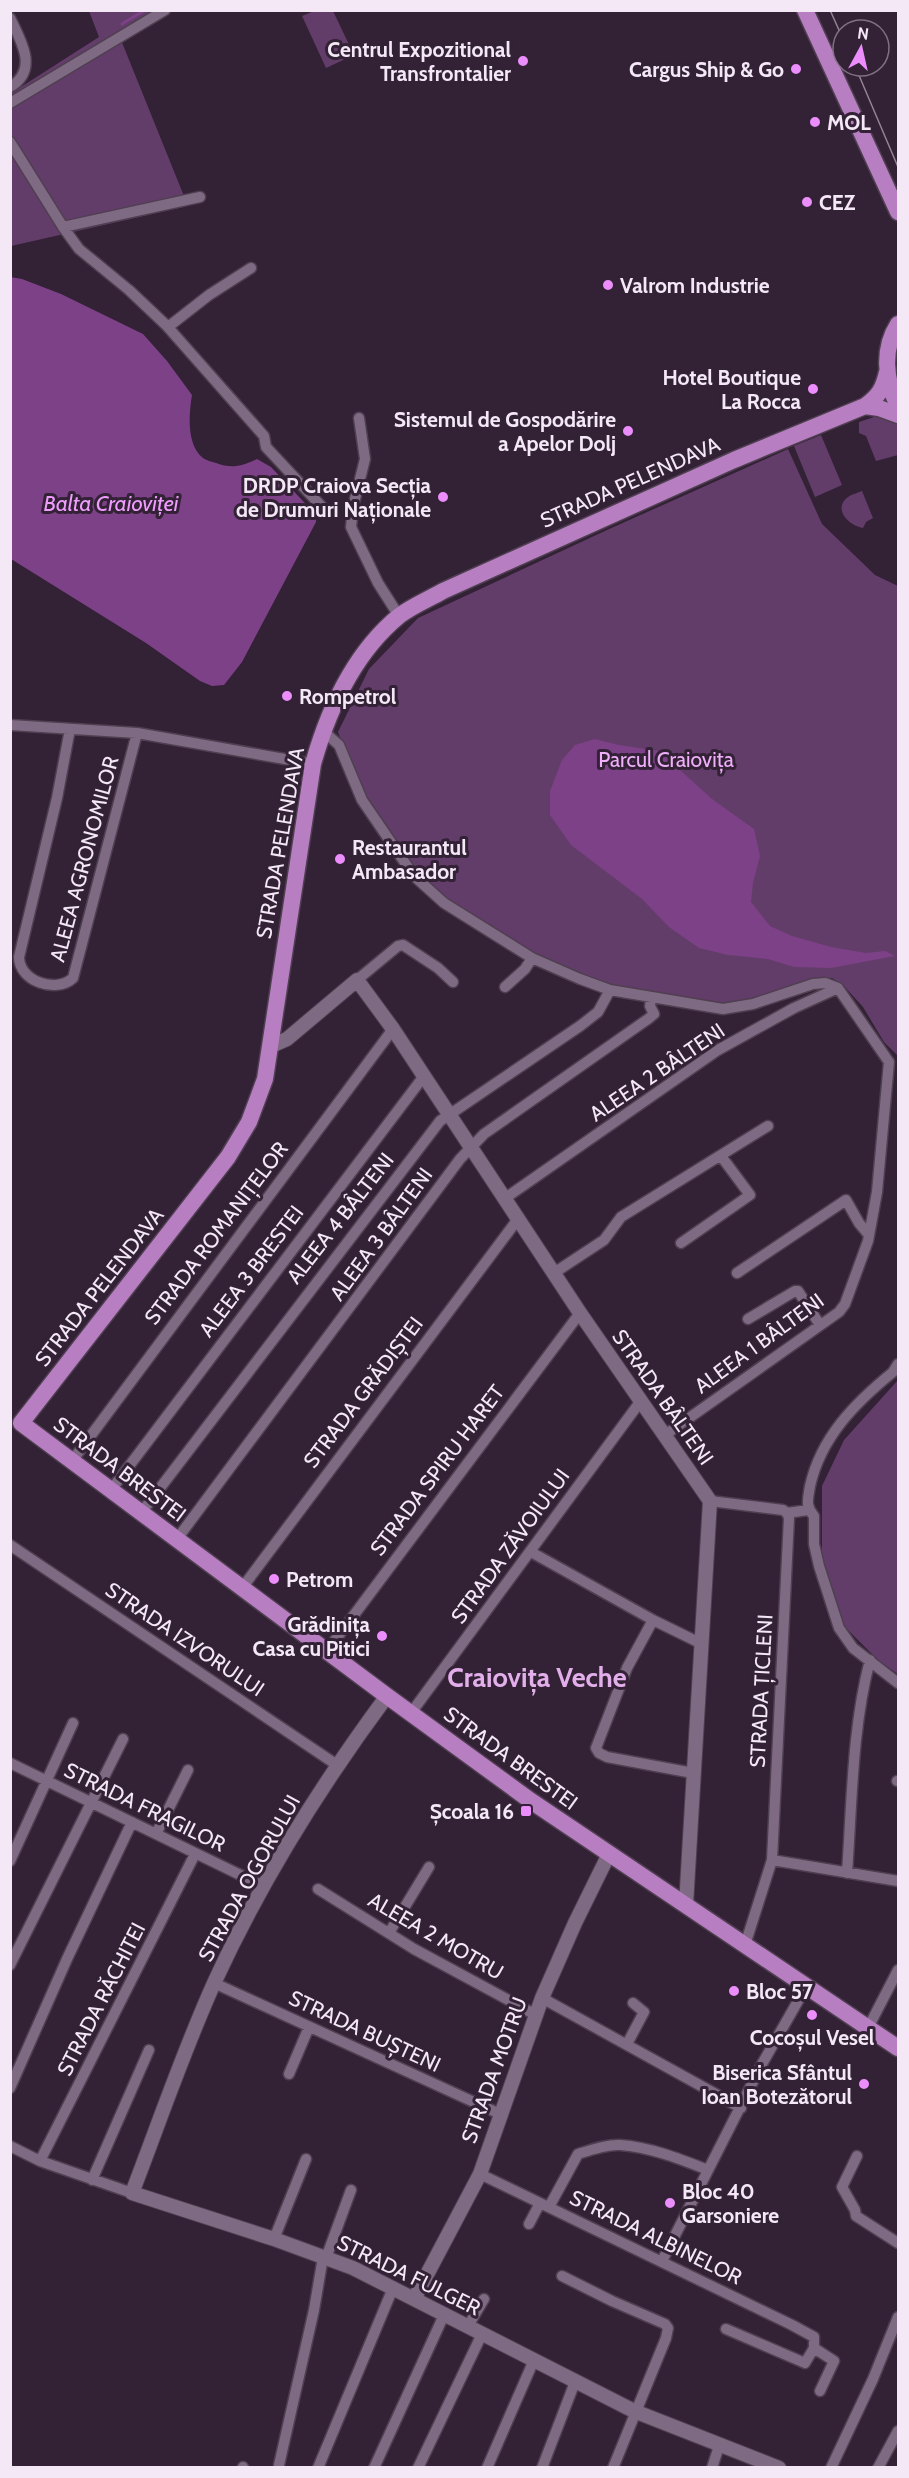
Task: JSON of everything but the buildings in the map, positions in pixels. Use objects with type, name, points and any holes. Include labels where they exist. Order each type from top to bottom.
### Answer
[{"type":"main road","points":[[805,10],[898,212]]},
{"type":"main road","name":"STRADA PELENDAVA","points":[[21,1423],[228,1157],[249,1122],[265,1079],[271,1046],[313,764],[323,731],[349,676],[370,647],[399,616],[453,586],[734,460],[864,406],[879,395],[884,387],[890,344],[898,324]]},
{"type":"main road","name":"STRADA PELENDAVA","points":[[887,372],[898,406]]},
{"type":"main road","points":[[864,406],[879,408],[898,415]]},
{"type":"main road","name":"STRADA BRESTEI","points":[[21,1423],[531,1801],[898,2048]]},
{"type":"street","points":[[10,103],[165,10]]},
{"type":"street","points":[[10,18],[27,62],[24,76],[14,85],[24,94]]},
{"type":"street","points":[[10,142],[79,249],[129,290],[168,327],[258,428],[264,436],[266,447],[323,508]]},
{"type":"street","points":[[63,227],[200,197]]},
{"type":"street","points":[[168,327],[209,295],[251,268]]},
{"type":"street","points":[[359,418],[364,459],[351,527],[378,583],[399,616]]},
{"type":"street","points":[[10,726],[137,733],[313,764]]},
{"type":"street","name":"ALEEA AGRONOMILOR","points":[[70,729],[19,966],[30,977],[53,986],[68,983],[73,978],[137,733]]},
{"type":"street","points":[[323,731],[339,745],[362,800],[414,876],[444,903],[532,958],[571,976],[610,990],[723,1009],[753,1004],[813,984],[825,983],[838,988]]},
{"type":"street","points":[[271,1046],[294,1032],[398,946],[403,945],[438,968],[453,982]]},
{"type":"street","points":[[505,987],[525,969],[532,958]]},
{"type":"street","name":"STRADA BÂLTENI","points":[[357,980],[393,1029],[640,1402],[710,1501]]},
{"type":"street","name":"ALEEA 1 BÂLTENI","points":[[665,1435],[838,1312],[845,1304],[869,1235],[894,1064],[838,988]]},
{"type":"street","name":"ALEEA 2 BÂLTENI","points":[[504,1199],[718,1050],[794,1008],[838,988]]},
{"type":"street","name":"ALEEA 4 BÂLTENI","points":[[141,1513],[440,1120],[580,1026],[598,1012],[610,990]]},
{"type":"street","name":"ALEEA 3 BÂLTENI","points":[[177,1539],[470,1148],[484,1134],[648,1019],[654,1014],[650,1006],[651,998]]},
{"type":"street","name":"STRADA ROMANIȚELOR","points":[[72,1461],[393,1029]]},
{"type":"street","name":"ALEEA 3 BRESTEI","points":[[111,1490],[424,1076]]},
{"type":"street","points":[[554,1273],[604,1240],[621,1217],[768,1126]]},
{"type":"street","points":[[681,1243],[750,1195],[721,1155]]},
{"type":"street","points":[[737,1273],[846,1200],[869,1235]]},
{"type":"street","name":"STRADA GRĂDIȘTEI","points":[[242,1588],[518,1219]]},
{"type":"street","points":[[748,1319],[798,1291],[820,1325]]},
{"type":"street","name":"STRADA SPIRU HARET","points":[[327,1651],[580,1313]]},
{"type":"street","points":[[898,1364],[893,1372],[848,1413],[830,1437],[815,1465],[807,1503],[808,1510],[814,1516],[814,1544],[819,1566],[839,1628],[853,1648],[898,1683]]},
{"type":"street","name":"STRADA ZĂVOIULUI","points":[[411,1713],[640,1402]]},
{"type":"street","points":[[686,1905],[710,1501],[783,1510],[787,1513],[808,1510]]},
{"type":"street","name":"STRADA ȚICLENI","points":[[745,1945],[772,1860],[786,1580],[787,1513]]},
{"type":"street","name":"STRADA IZVORULUI","points":[[10,1545],[338,1765]]},
{"type":"street","points":[[531,1552],[653,1620],[702,1644]]},
{"type":"street","points":[[653,1620],[627,1668],[596,1748],[599,1753],[607,1757],[693,1773]]},
{"type":"street","points":[[847,1873],[856,1748],[865,1679],[870,1660]]},
{"type":"street","name":"STRADA OGORULUI","points":[[132,2193],[214,1983],[263,1886],[338,1765],[387,1696]]},
{"type":"street","points":[[10,1861],[72,1724]]},
{"type":"street","points":[[10,1965],[123,1739]]},
{"type":"street","name":"STRADA FRAGILOR","points":[[10,1763],[263,1886]]},
{"type":"street","points":[[156,1834],[188,1770]]},
{"type":"street","points":[[10,2088],[67,1959],[132,1822]]},
{"type":"street","name":"STRADA RĂCHITEI","points":[[40,2161],[195,1854]]},
{"type":"street","name":"STRADA MOTRU","points":[[414,2299],[480,2174],[542,1998],[609,1854]]},
{"type":"street","points":[[772,1860],[898,1881]]},
{"type":"street","points":[[389,1933],[429,1867]]},
{"type":"street","name":"ALEEA 2 MOTRU","points":[[318,1889],[459,1974],[536,2015]]},
{"type":"street","points":[[868,2028],[898,1970]]},
{"type":"street","name":"STRADA BUȘTENI","points":[[214,1983],[500,2114]]},
{"type":"street","points":[[662,2260],[777,2037],[806,1987]]},
{"type":"street","points":[[542,1998],[741,2108]]},
{"type":"street","points":[[627,2044],[644,2012],[633,2003]]},
{"type":"street","points":[[289,2074],[309,2027]]},
{"type":"street","points":[[92,2180],[149,2050]]},
{"type":"street","points":[[529,2224],[545,2205],[578,2154],[589,2150],[618,2144],[657,2152],[708,2170]]},
{"type":"street","name":"STRADA FULGER","points":[[10,2146],[40,2161],[92,2180],[274,2239],[353,2268],[634,2411],[779,2468]]},
{"type":"street","points":[[857,2156],[842,2187],[856,2216],[898,2243]]},
{"type":"street","points":[[274,2239],[306,2159]]},
{"type":"street","name":"STRADA ALBINELOR","points":[[480,2174],[662,2260],[814,2343],[834,2361],[820,2391]]},
{"type":"street","points":[[279,2465],[325,2258],[351,2190]]},
{"type":"street","points":[[562,2276],[665,2324],[668,2328],[613,2468]]},
{"type":"street","points":[[318,2468],[393,2288]]},
{"type":"street","points":[[468,2326],[484,2300]]},
{"type":"street","points":[[374,2468],[444,2315]]},
{"type":"street","points":[[831,2468],[873,2379],[898,2317]]},
{"type":"street","points":[[726,2329],[805,2363],[814,2343]]},
{"type":"street","points":[[418,2468],[482,2334]]},
{"type":"street","points":[[487,2468],[534,2360]]},
{"type":"street","points":[[542,2468],[575,2382]]},
{"type":"street","points":[[878,2468],[898,2431]]},
{"type":"street","points":[[712,2468],[719,2446]]},
{"type":"green space","points":[[89,11],[172,11],[121,40],[188,206],[11,246],[10,94],[99,37]]},
{"type":"green space","points":[[314,11],[333,11],[354,55],[326,68],[302,16]]},
{"type":"green space","points":[[877,416],[898,422],[898,455],[876,461],[866,436],[859,433],[859,422]]},
{"type":"green space","points":[[821,435],[842,485],[815,497],[794,446]]},
{"type":"green space","name":"Parcul Craiovița","points":[[788,449],[822,524],[875,575],[898,586],[898,1056],[884,1042],[863,1007],[844,986],[832,978],[819,978],[752,998],[723,1003],[611,985],[536,954],[446,899],[416,873],[363,796],[338,732],[369,669],[418,618]]},
{"type":"green space","points":[[862,491],[873,518],[866,522],[863,528],[852,524],[842,512],[843,502],[851,495]]},
{"type":"green space","points":[[898,1380],[898,1674],[879,1661],[845,1627],[822,1559],[822,1486],[844,1440]]},
{"type":"water","name":"Balta Craioviței","points":[[10,277],[22,279],[61,294],[143,334],[167,361],[192,395],[191,437],[203,458],[227,466],[242,465],[257,459],[271,467],[316,515],[316,522],[242,662],[224,685],[212,686],[200,681],[146,643],[11,559]]},
{"type":"water","points":[[595,739],[659,751],[712,799],[754,829],[760,856],[751,902],[770,926],[792,936],[831,947],[866,953],[885,951],[895,956],[831,968],[794,967],[768,959],[728,955],[699,948],[669,927],[642,899],[571,845],[550,815],[550,791],[562,760],[575,745]]},
{"type":"waterway","points":[[122,24],[145,10]]},
{"type":"tram line","points":[[830,10],[834,18]]},
{"type":"tram line","points":[[860,78],[898,167]]},
{"type":"place","name":"Centrul Expozitional Transfrontalier","points":[[523,61]]},
{"type":"place","name":"Cargus Ship & Go","points":[[796,69]]},
{"type":"place","name":"MOL","points":[[815,122]]},
{"type":"place","name":"CEZ","points":[[807,202]]},
{"type":"place","name":"Valrom Industrie","points":[[608,285]]},
{"type":"place","name":"Hotel Boutique La Rocca","points":[[813,389]]},
{"type":"place","name":"Sistemul de Gospodărire a Apelor Dolj","points":[[628,431]]},
{"type":"place","name":"DRDP Craiova Secția de Drumuri Naționale","points":[[443,497]]},
{"type":"place","name":"Rompetrol","points":[[287,696]]},
{"type":"place","name":"Restaurantul Ambasador","points":[[340,859]]},
{"type":"place","name":"Petrom","points":[[274,1579]]},
{"type":"place","name":"Grădinița Casa cu Pitici","points":[[382,1636]]},
{"type":"place","name":"Școala 16","points":[[526,1811]]},
{"type":"place","name":"Bloc 57","points":[[734,1991]]},
{"type":"place","name":"Cocoșul Vesel","points":[[812,2015]]},
{"type":"place","name":"Biserica Sfântul Ioan Botezătorul","points":[[864,2084]]},
{"type":"place","name":"Bloc 40 Garsoniere","points":[[670,2203]]},
{"type":"district","name":"Craiovița Veche","points":[[537,1677]]}]
